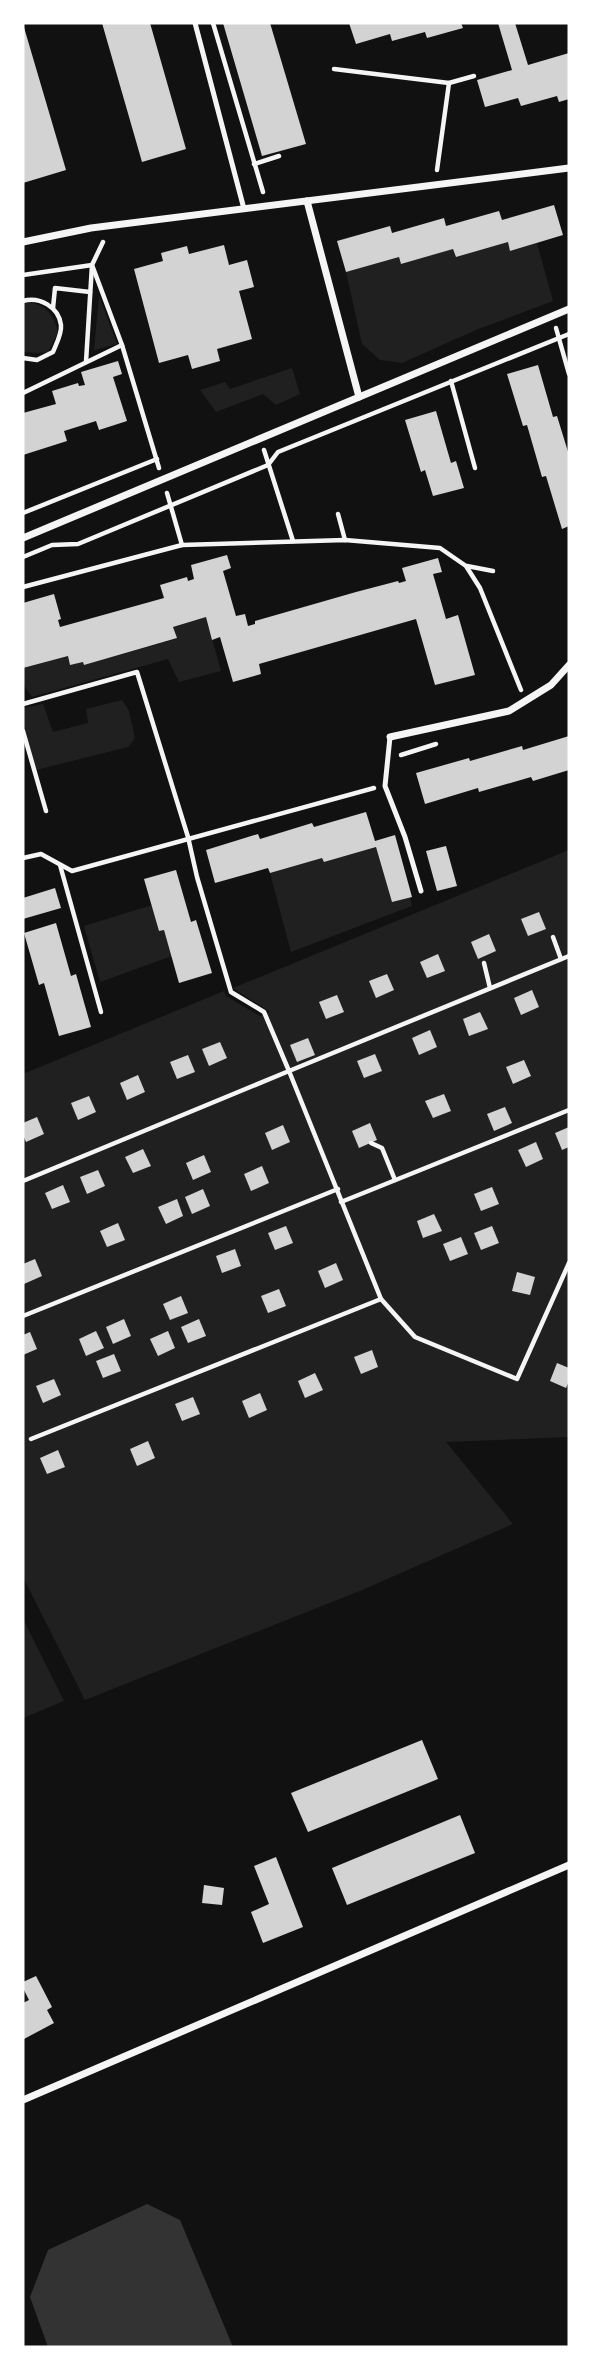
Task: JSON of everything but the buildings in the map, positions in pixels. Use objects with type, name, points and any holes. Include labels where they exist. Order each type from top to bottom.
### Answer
[{"type":"street","points":[[23,242],[92,228],[569,168]]},
{"type":"street","points":[[307,201],[359,397]]},
{"type":"street","points":[[23,538],[569,309]]},
{"type":"street","points":[[390,737],[509,711],[551,685],[569,665]]},
{"type":"street","points":[[23,2100],[569,1865]]},
{"type":"lane","points":[[195,23],[244,209]]},
{"type":"lane","points":[[390,737],[385,786],[405,837],[421,891]]},
{"type":"path","points":[[213,23],[268,206]]},
{"type":"path","points":[[334,69],[449,83],[474,76]]},
{"type":"path","points":[[434,185],[449,83]]},
{"type":"path","points":[[254,164],[279,156]]},
{"type":"path","points":[[86,362],[92,265],[103,241],[92,228]]},
{"type":"path","points":[[23,275],[92,265]]},
{"type":"path","points":[[92,265],[122,345],[182,545]]},
{"type":"path","points":[[53,308],[55,288],[90,292]]},
{"type":"path","points":[[23,301],[42,301],[53,308],[61,323],[53,352],[37,360],[23,358]]},
{"type":"path","points":[[553,317],[569,374]]},
{"type":"path","points":[[23,557],[52,545],[78,544],[268,465],[278,452],[569,334]]},
{"type":"path","points":[[23,393],[122,345]]},
{"type":"path","points":[[446,362],[475,468]]},
{"type":"path","points":[[260,439],[293,541]]},
{"type":"path","points":[[23,513],[156,459]]},
{"type":"path","points":[[338,514],[345,540]]},
{"type":"path","points":[[23,587],[182,545],[345,540],[440,548],[466,566],[480,588],[525,701]]},
{"type":"path","points":[[466,566],[493,571]]},
{"type":"path","points":[[23,704],[137,672],[188,837],[231,992],[264,1012],[381,1298],[415,1337],[517,1379],[569,1263]]},
{"type":"path","points":[[23,731],[46,811]]},
{"type":"path","points":[[23,859],[41,854],[72,871],[188,837],[385,786]]},
{"type":"path","points":[[60,864],[101,1012]]},
{"type":"path","points":[[553,937],[561,959]]},
{"type":"path","points":[[23,1181],[569,956]]},
{"type":"path","points":[[484,963],[490,988]]},
{"type":"path","points":[[341,1202],[569,1110]]},
{"type":"path","points":[[371,1143],[382,1148],[395,1180]]},
{"type":"path","points":[[23,1316],[338,1189]]},
{"type":"path","points":[[31,1439],[381,1298]]},
{"type":"shaded area","points":[[508,242],[511,251],[537,243],[553,301],[476,330],[402,363],[380,360],[362,344],[346,272],[399,257],[401,264],[453,249],[456,257]]},
{"type":"shaded area","points":[[99,296],[117,344],[94,350]]},
{"type":"shaded area","points":[[29,302],[45,309],[56,326],[58,332],[48,352],[23,352],[23,304]]},
{"type":"shaded area","points":[[292,368],[300,394],[276,405],[263,394],[216,412],[200,390],[225,382],[230,389]]},
{"type":"shaded area","points":[[206,617],[221,671],[179,682],[168,659],[32,697],[23,684],[23,668],[68,656],[74,664],[83,662],[84,665],[176,639],[173,627]]},
{"type":"shaded area","points":[[122,700],[129,711],[135,738],[128,747],[36,770],[23,729],[23,708],[43,704],[53,732],[88,723],[86,709]]},
{"type":"shaded area","points":[[376,847],[392,902],[410,897],[412,906],[291,952],[270,873],[322,858],[324,862]]},
{"type":"shaded area","points":[[569,850],[569,1437],[446,1442],[513,1524],[362,1590],[85,1700],[23,1577],[23,1074],[224,991],[226,996],[260,1016],[270,1012],[233,988]]},
{"type":"shaded area","points":[[152,905],[159,931],[164,930],[172,956],[100,982],[84,926]]},
{"type":"shaded area","points":[[23,1619],[64,1701],[23,1718]]},
{"type":"shaded area","points":[[147,2204],[180,2220],[233,2347],[48,2347],[30,2297],[48,2250]]}]
